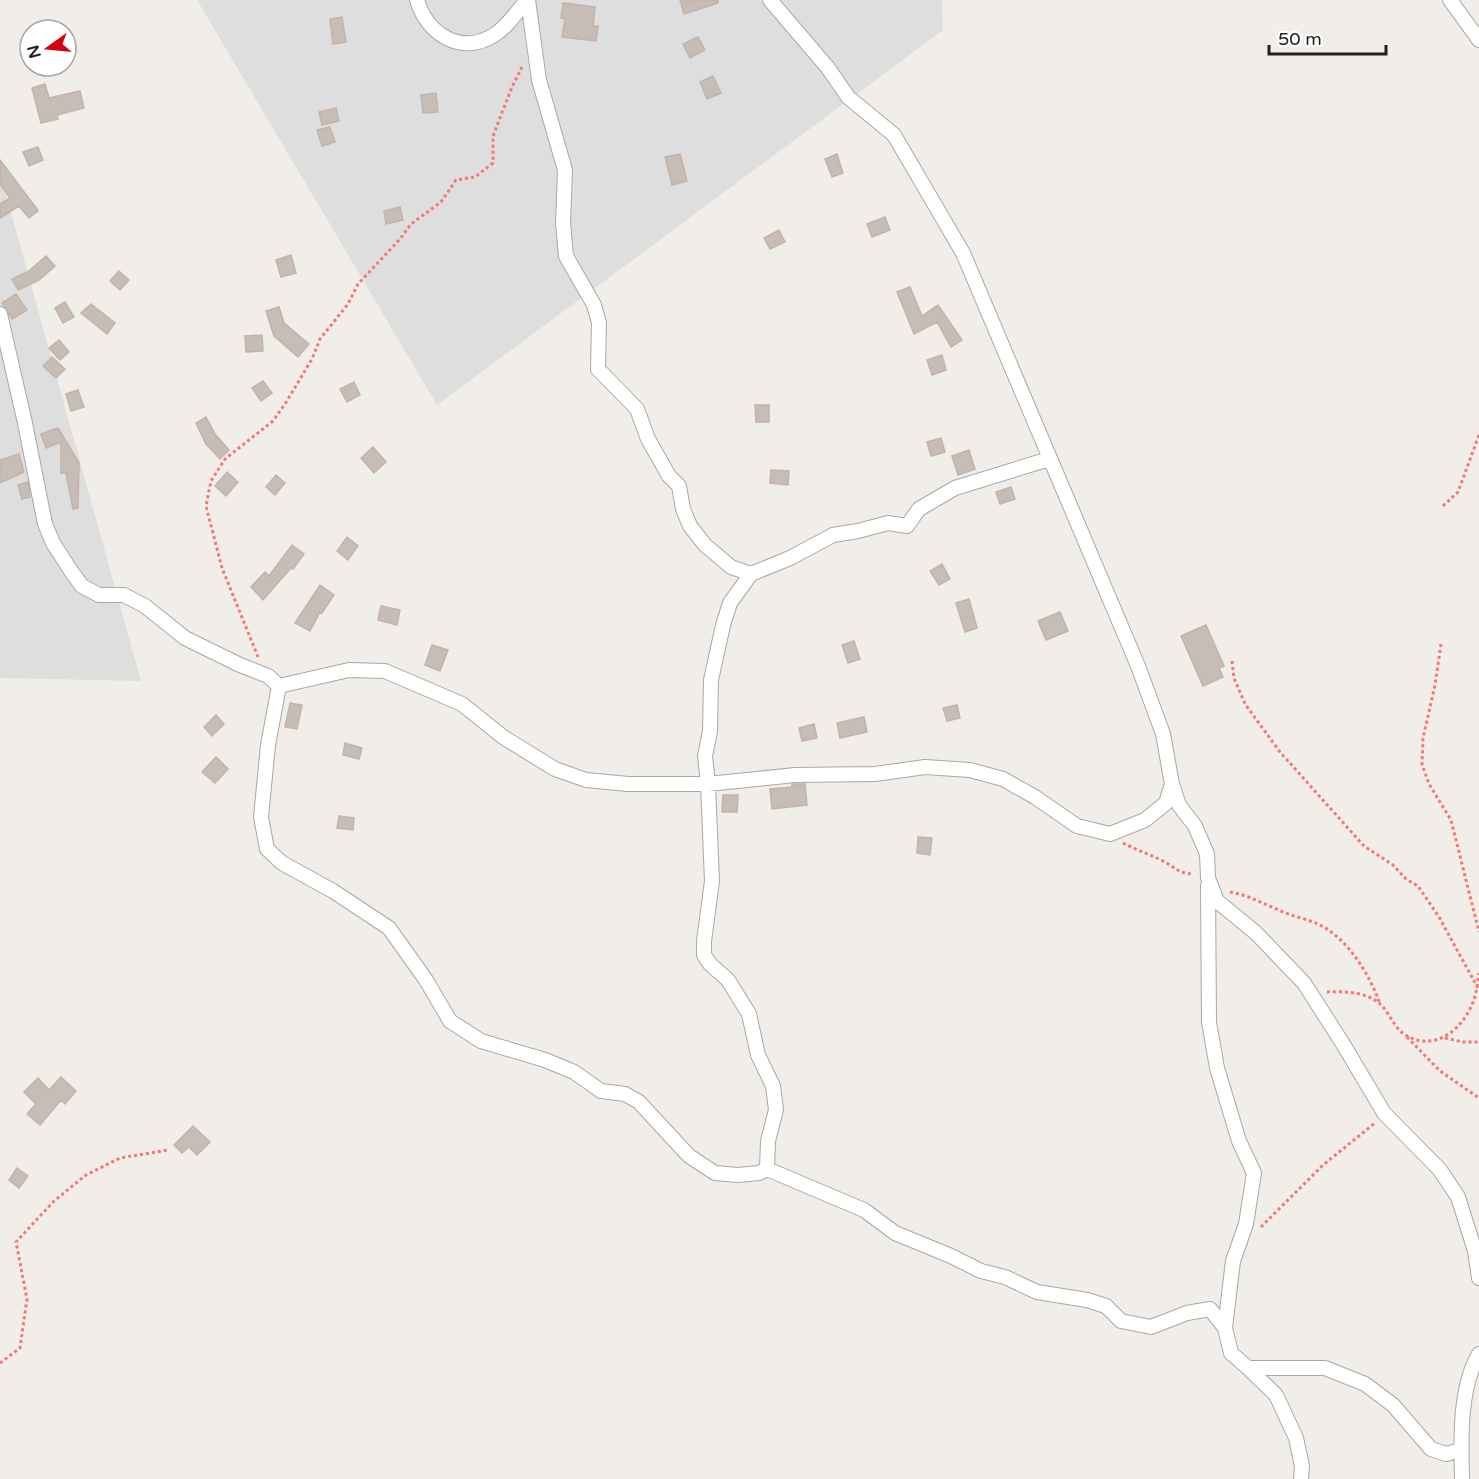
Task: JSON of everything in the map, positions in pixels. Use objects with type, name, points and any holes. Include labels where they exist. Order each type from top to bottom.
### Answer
[{"type":"street","points":[[417,0],[433,30],[452,41],[477,42],[495,35],[527,0]]},
{"type":"street","points":[[527,0],[540,80],[565,170],[563,223],[566,256],[594,305],[599,323],[598,369],[637,409],[648,439],[669,476],[679,486],[683,509],[690,526],[705,545],[731,567],[751,574]]},
{"type":"street","points":[[770,0],[828,68],[848,97],[894,135],[963,253],[1138,666],[1164,734],[1172,784],[1179,805],[1195,826],[1207,854],[1209,1022],[1217,1068],[1239,1141],[1254,1173],[1246,1224],[1233,1261],[1225,1328],[1231,1353],[1276,1395],[1296,1438],[1302,1466],[1302,1479]]},
{"type":"street","points":[[1450,0],[1479,40]]},
{"type":"street","points":[[0,314],[45,524],[53,543],[82,586],[99,595],[124,595],[145,606],[185,638],[268,676],[279,686]]},
{"type":"street","points":[[767,1169],[768,1141],[776,1110],[773,1086],[758,1055],[749,1014],[728,980],[710,964],[704,955],[712,881],[705,756],[710,731],[711,680],[730,603],[751,574],[790,558],[833,535],[888,523],[907,526],[919,509],[955,488],[1049,459]]},
{"type":"street","points":[[279,686],[348,670],[385,671],[462,704],[503,737],[555,769],[586,780],[628,784],[708,784],[795,775],[875,774],[925,767],[970,770],[1003,779],[1035,797],[1077,826],[1110,834],[1145,820],[1166,803],[1172,784]]},
{"type":"street","points":[[279,686],[268,745],[261,817],[267,849],[282,863],[333,891],[389,928],[426,980],[450,1021],[481,1041],[544,1060],[574,1072],[601,1091],[625,1094],[639,1102],[689,1156],[715,1173],[738,1175],[759,1173],[767,1169],[864,1210],[895,1233],[981,1271],[1005,1277],[1037,1292],[1087,1300],[1106,1306],[1121,1321],[1151,1327],[1187,1312],[1210,1309],[1225,1328]]},
{"type":"street","points":[[1208,878],[1217,901],[1256,933],[1304,983],[1384,1113],[1440,1170],[1458,1197],[1476,1251],[1479,1278]]},
{"type":"street","points":[[1462,1479],[1461,1450],[1465,1401],[1474,1363],[1479,1354]]},
{"type":"street","points":[[1248,1368],[1325,1368],[1365,1384],[1393,1405],[1431,1449],[1446,1454],[1461,1450]]},
{"type":"path","points":[[268,676],[253,646],[222,568],[206,506],[212,481],[225,459],[273,421],[312,359],[320,339],[348,304],[358,284],[411,224],[441,202],[456,180],[475,177],[493,163],[493,136],[512,87],[522,71],[523,63]]},
{"type":"path","points":[[1443,506],[1458,492],[1479,435]]},
{"type":"path","points":[[1441,644],[1423,738],[1422,764],[1429,784],[1451,820],[1479,932]]},
{"type":"path","points":[[1232,661],[1234,678],[1245,704],[1280,752],[1364,846],[1393,865],[1406,879],[1418,886],[1439,917],[1479,990]]},
{"type":"path","points":[[1110,834],[1142,853],[1163,861],[1180,873],[1201,875],[1208,878],[1222,891],[1238,893],[1283,912],[1312,921],[1340,937],[1372,983],[1388,1017],[1440,1071],[1479,1098]]},
{"type":"path","points":[[1445,1038],[1459,1025],[1474,998],[1479,973]]},
{"type":"path","points":[[1304,983],[1318,992],[1338,991],[1358,994],[1380,1004]]},
{"type":"path","points":[[1405,1035],[1425,1042],[1445,1038],[1463,1042],[1479,1042]]},
{"type":"path","points":[[1254,1233],[1272,1218],[1323,1165],[1372,1126],[1384,1113]]},
{"type":"path","points":[[0,1363],[20,1348],[27,1299],[16,1242],[54,1201],[86,1175],[120,1158],[168,1150]]},
{"type":"shaded area","points":[[197,0],[942,0],[943,30],[437,405]]},
{"type":"shaded area","points":[[0,173],[141,681],[0,678]]},
{"type":"building","points":[[680,0],[718,0],[718,3],[684,14]]},
{"type":"building","points":[[563,3],[595,7],[593,26],[598,26],[596,41],[562,37],[565,19],[561,18]]},
{"type":"building","points":[[342,17],[346,42],[333,44],[330,19]]},
{"type":"building","points":[[698,37],[705,50],[690,58],[683,44]]},
{"type":"building","points":[[713,76],[721,93],[707,99],[700,82]]},
{"type":"building","points":[[45,84],[49,98],[80,91],[84,108],[57,115],[58,119],[41,123],[32,88]]},
{"type":"building","points":[[436,93],[438,112],[423,113],[421,95]]},
{"type":"building","points":[[336,108],[339,121],[322,125],[319,112]]},
{"type":"building","points":[[330,127],[335,142],[322,146],[317,130]]},
{"type":"building","points":[[38,147],[43,160],[29,166],[23,152]]},
{"type":"building","points":[[680,154],[687,181],[672,185],[665,157]]},
{"type":"building","points":[[837,154],[843,173],[832,177],[825,159]]},
{"type":"building","points":[[0,160],[38,211],[29,218],[19,206],[0,218],[0,204],[10,198],[0,184]]},
{"type":"building","points":[[400,207],[403,220],[386,224],[384,211]]},
{"type":"building","points":[[885,217],[890,230],[872,237],[867,224]]},
{"type":"building","points":[[779,230],[785,242],[770,249],[764,238]]},
{"type":"building","points":[[291,255],[296,273],[281,277],[276,260]]},
{"type":"building","points":[[46,256],[55,266],[39,280],[18,290],[12,279],[29,271]]},
{"type":"building","points":[[119,271],[129,280],[120,290],[110,281]]},
{"type":"building","points":[[910,287],[922,316],[938,305],[962,340],[951,347],[937,322],[914,334],[897,292]]},
{"type":"building","points":[[16,294],[27,310],[12,319],[2,303]]},
{"type":"building","points":[[65,302],[74,317],[63,323],[55,308]]},
{"type":"building","points":[[91,304],[115,323],[107,334],[81,313]]},
{"type":"building","points":[[279,307],[284,323],[309,344],[298,357],[274,336],[266,311]]},
{"type":"building","points":[[262,335],[263,351],[246,352],[245,336]]},
{"type":"building","points":[[59,340],[69,352],[60,360],[49,348]]},
{"type":"building","points":[[942,355],[946,370],[932,375],[927,360]]},
{"type":"building","points":[[52,357],[65,369],[56,378],[43,366]]},
{"type":"building","points":[[263,381],[272,393],[261,401],[252,388]]},
{"type":"building","points":[[354,382],[360,395],[347,402],[340,389]]},
{"type":"building","points":[[78,390],[84,407],[71,411],[66,394]]},
{"type":"building","points":[[755,405],[769,405],[769,422],[756,422]]},
{"type":"building","points":[[206,417],[215,434],[229,450],[220,459],[206,444],[196,423]]},
{"type":"building","points":[[58,428],[79,463],[78,508],[73,509],[66,473],[61,473],[61,442],[46,448],[41,434]]},
{"type":"building","points":[[941,438],[945,452],[931,456],[927,442]]},
{"type":"building","points":[[373,447],[386,462],[374,473],[361,458]]},
{"type":"building","points":[[969,450],[975,469],[958,475],[952,456]]},
{"type":"building","points":[[19,454],[24,472],[0,483],[0,460]]},
{"type":"building","points":[[771,470],[789,471],[788,485],[770,483]]},
{"type":"building","points":[[227,472],[238,482],[226,496],[215,486]]},
{"type":"building","points":[[276,475],[285,483],[275,495],[266,487]]},
{"type":"building","points":[[28,482],[30,497],[22,499],[18,485]]},
{"type":"building","points":[[1011,487],[1015,499],[1000,504],[996,492]]},
{"type":"building","points":[[347,537],[358,546],[348,560],[337,551]]},
{"type":"building","points":[[292,545],[304,554],[263,600],[251,587],[265,572],[269,576]]},
{"type":"building","points":[[942,564],[950,579],[939,585],[930,571]]},
{"type":"building","points":[[320,585],[334,595],[322,613],[320,612],[310,631],[295,623]]},
{"type":"building","points":[[969,599],[977,628],[965,632],[956,603]]},
{"type":"building","points":[[381,606],[400,610],[397,625],[378,620]]},
{"type":"building","points":[[1060,612],[1068,631],[1046,640],[1038,621]]},
{"type":"building","points":[[1206,625],[1224,666],[1219,668],[1223,677],[1203,686],[1181,636]]},
{"type":"building","points":[[854,641],[860,659],[848,663],[842,645]]},
{"type":"building","points":[[432,645],[448,650],[440,671],[425,665]]},
{"type":"building","points":[[290,703],[302,705],[297,729],[285,727]]},
{"type":"building","points":[[957,705],[960,718],[947,721],[943,708]]},
{"type":"building","points":[[216,715],[224,724],[212,736],[204,727]]},
{"type":"building","points":[[864,717],[867,732],[840,738],[837,723]]},
{"type":"building","points":[[814,724],[817,738],[802,741],[799,728]]},
{"type":"building","points":[[345,743],[362,748],[359,759],[343,755]]},
{"type":"building","points":[[216,757],[228,769],[215,783],[202,772]]},
{"type":"building","points":[[792,784],[805,784],[807,805],[772,809],[770,789],[792,787]]},
{"type":"building","points":[[723,795],[738,795],[737,812],[722,812]]},
{"type":"building","points":[[339,816],[354,818],[353,830],[337,828]]},
{"type":"building","points":[[918,837],[932,838],[930,855],[917,853]]},
{"type":"building","points":[[61,1077],[76,1091],[65,1104],[61,1100],[40,1125],[27,1114],[36,1104],[24,1092],[38,1078],[49,1090]]},
{"type":"building","points":[[193,1126],[210,1142],[197,1155],[189,1147],[182,1153],[174,1145]]},
{"type":"building","points":[[17,1168],[28,1176],[19,1188],[9,1180]]}]
